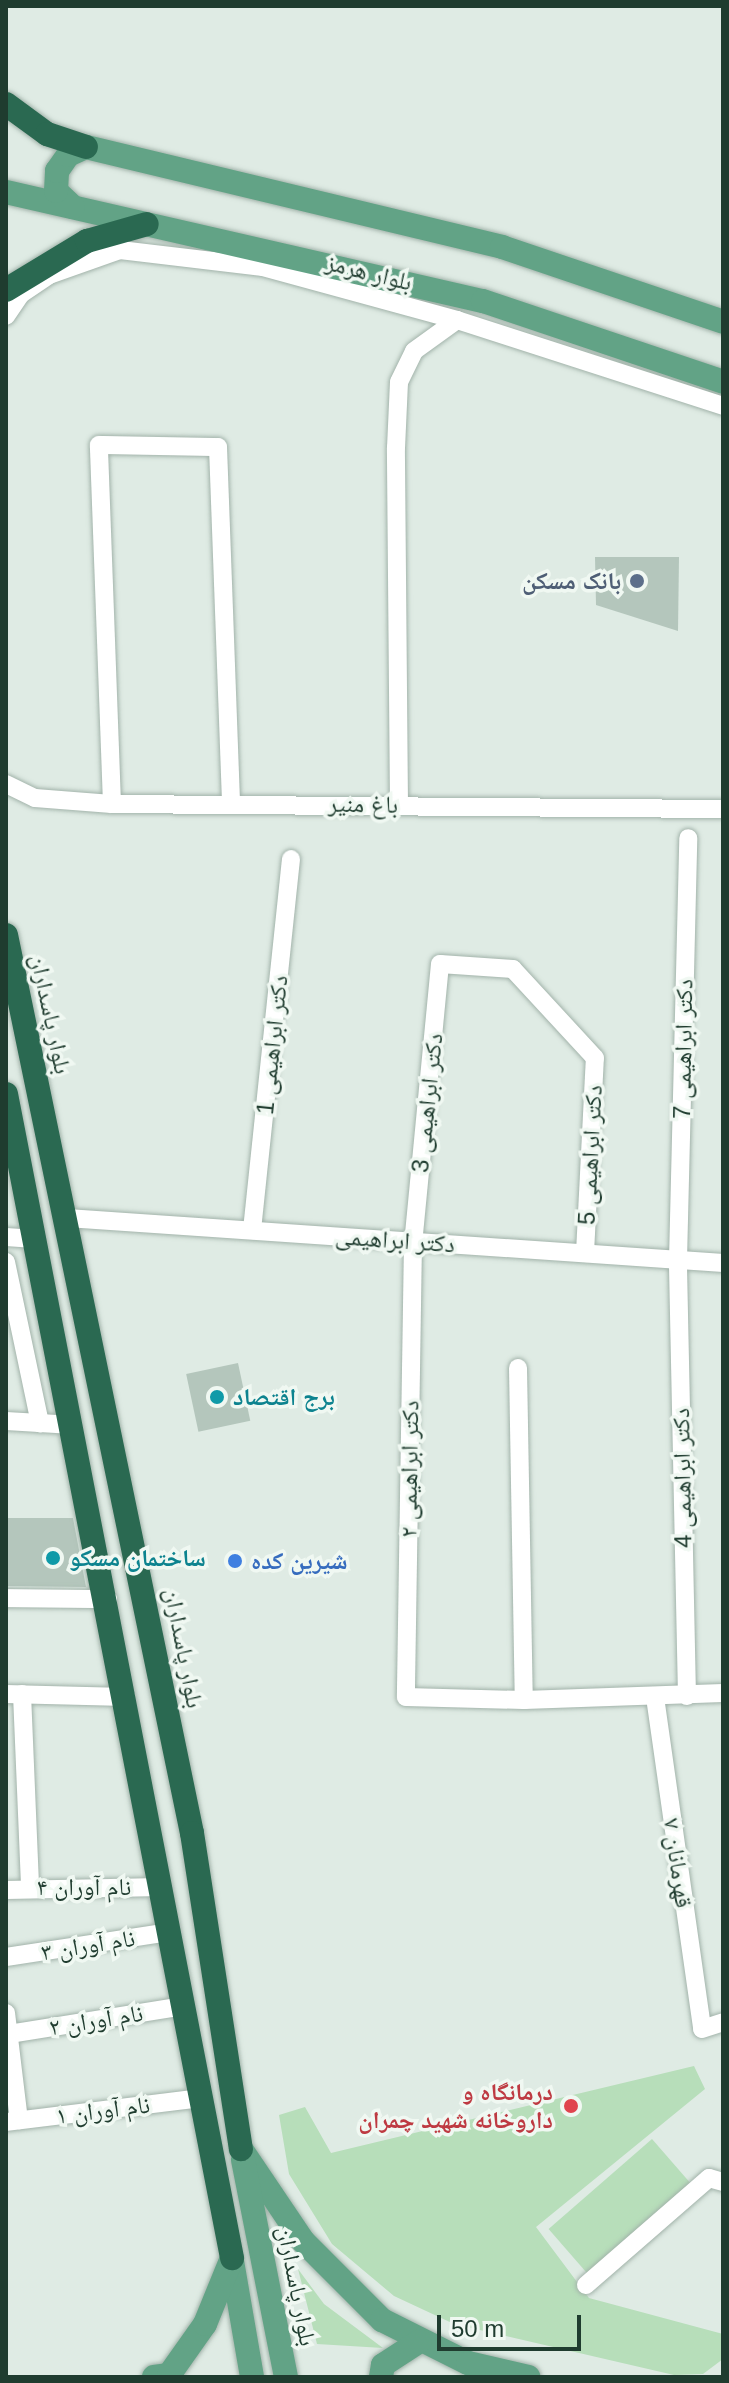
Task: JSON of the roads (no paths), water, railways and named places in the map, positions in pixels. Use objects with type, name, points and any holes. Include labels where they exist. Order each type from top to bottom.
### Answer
[{"type":"highway","points":[[6,104],[47,134],[86,147]]},
{"type":"highway","points":[[6,290],[87,241],[147,224]]},
{"type":"highway","name":"بلوار پاسداران","points":[[6,935],[192,1833],[241,2149]]},
{"type":"highway","points":[[6,1094],[108,1599],[232,2258]]},
{"type":"main road","points":[[73,207],[56,191],[57,171],[68,155],[86,147],[502,247],[723,322]]},
{"type":"main road","name":"بلوار هرمز","points":[[6,192],[483,301],[723,382]]},
{"type":"main road","points":[[241,2149],[343,2286],[420,2341],[468,2363],[528,2377]]},
{"type":"main road","name":"بلوار پاسداران","points":[[241,2149],[286,2377]]},
{"type":"main road","points":[[162,2376],[217,2302],[232,2258]]},
{"type":"main road","points":[[232,2258],[252,2377]]},
{"type":"main road","points":[[381,2377],[383,2365],[420,2341]]},
{"type":"main road","points":[[162,2376],[196,2377]]},
{"type":"street","points":[[6,316],[21,294],[49,275],[120,250],[263,267],[457,320],[723,406]]},
{"type":"street","points":[[399,805],[399,382],[414,351],[457,320]]},
{"type":"street","points":[[112,804],[99,445],[218,447],[231,802]]},
{"type":"street","name":"باغ منیر","points":[[6,784],[35,798],[112,804],[231,802],[723,809]]},
{"type":"street","name":"دکتر ابراهیمی 7","points":[[678,1260],[688,838]]},
{"type":"street","name":"دکتر ابراهیمی 1","points":[[252,1230],[291,859]]},
{"type":"street","name":"دکتر ابراهیمی 3","points":[[413,1242],[440,964]]},
{"type":"street","name":"دکتر ابراهیمی 5","points":[[440,964],[513,969],[595,1058],[585,1253]]},
{"type":"street","name":"دکتر ابراهیمی","points":[[67,1218],[723,1263]]},
{"type":"street","points":[[6,1237],[35,1239]]},
{"type":"street","name":"دکتر ابراهیمی ۲","points":[[413,1242],[406,1697],[524,1700]]},
{"type":"street","name":"دکتر ابراهیمی 4","points":[[678,1260],[687,1696]]},
{"type":"street","points":[[6,1262],[40,1423]]},
{"type":"street","points":[[518,1368],[524,1700],[723,1693]]},
{"type":"street","points":[[6,1421],[73,1425]]},
{"type":"street","points":[[6,1598],[108,1599]]},
{"type":"street","points":[[30,1887],[14,1694],[126,1697]]},
{"type":"street","name":"قهرمانان ۷","points":[[655,1697],[702,2029],[723,2022]]},
{"type":"street","name":"نام آوران ۴","points":[[6,1890],[30,1887],[162,1887]]},
{"type":"street","name":"نام آوران ۳","points":[[6,1957],[170,1932]]},
{"type":"street","name":"نام آوران ۲","points":[[9,2034],[184,2006]]},
{"type":"street","points":[[6,2013],[12,2121]]},
{"type":"street","name":"نام آوران ۱","points":[[12,2121],[201,2098]]},
{"type":"street","points":[[586,2285],[709,2178],[723,2182]]},
{"type":"place","name":"بانک مسکن","points":[[637,581]]},
{"type":"place","name":"برج اقتصاد","points":[[217,1397]]},
{"type":"place","name":"ساختمان مسکو","points":[[53,1558]]},
{"type":"place","name":"شیرین کده","points":[[235,1561]]},
{"type":"place","name":"درمانگاه و داروخانه شهید چمران","points":[[571,2106]]}]
